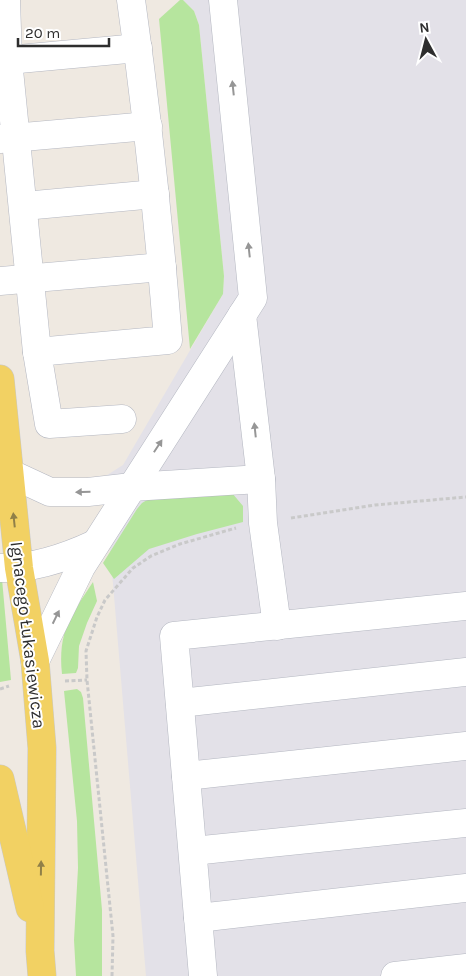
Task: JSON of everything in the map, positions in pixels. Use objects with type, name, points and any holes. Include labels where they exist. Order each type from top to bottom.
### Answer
[{"type":"main road","name":"Ignacego Łukasiewicza","points":[[0,379],[9,473],[10,568],[35,661],[42,748],[41,964]]},
{"type":"main road","name":"Ignacego Łukasiewicza","points":[[0,779],[41,964]]},
{"type":"lane","points":[[6,0],[8,138],[24,206],[37,352],[49,424],[122,419]]},
{"type":"lane","points":[[37,352],[168,340],[148,126],[131,0]]},
{"type":"lane","points":[[35,661],[80,566],[253,298],[223,0]]},
{"type":"lane","points":[[8,60],[138,48]]},
{"type":"lane","points":[[8,138],[148,126]]},
{"type":"lane","points":[[24,206],[155,194]]},
{"type":"lane","points":[[0,281],[162,267]]},
{"type":"lane","points":[[242,315],[260,478],[263,523],[277,626]]},
{"type":"lane","points":[[9,473],[50,492],[88,492],[260,478]]},
{"type":"lane","points":[[10,568],[72,555],[95,544]]},
{"type":"lane","points":[[204,976],[174,636],[466,606]]},
{"type":"lane","points":[[180,703],[466,672]]},
{"type":"lane","points":[[186,776],[466,746]]},
{"type":"lane","points":[[193,851],[466,823]]},
{"type":"lane","points":[[198,918],[466,888]]},
{"type":"lane","points":[[395,976],[466,968]]},
{"type":"path","points":[[112,591],[105,600],[97,617],[86,651],[87,680],[113,936],[112,976]]},
{"type":"shaded area","points":[[183,0],[466,0],[466,976],[146,976],[104,477],[123,465],[223,294],[224,276],[199,25],[194,11]]},
{"type":"green space","points":[[180,0],[183,0],[194,11],[199,25],[224,276],[223,294],[190,349],[159,19]]},
{"type":"green space","points":[[232,493],[243,506],[243,522],[149,549],[114,579],[103,563],[137,509],[147,500]]},
{"type":"green space","points":[[0,579],[2,579],[11,680],[0,682]]},
{"type":"green space","points":[[93,582],[97,601],[79,646],[78,668],[76,673],[62,674],[62,646],[67,625]]},
{"type":"green space","points":[[77,689],[81,692],[83,698],[102,910],[102,976],[76,976],[74,940],[78,868],[77,821],[64,691]]}]
